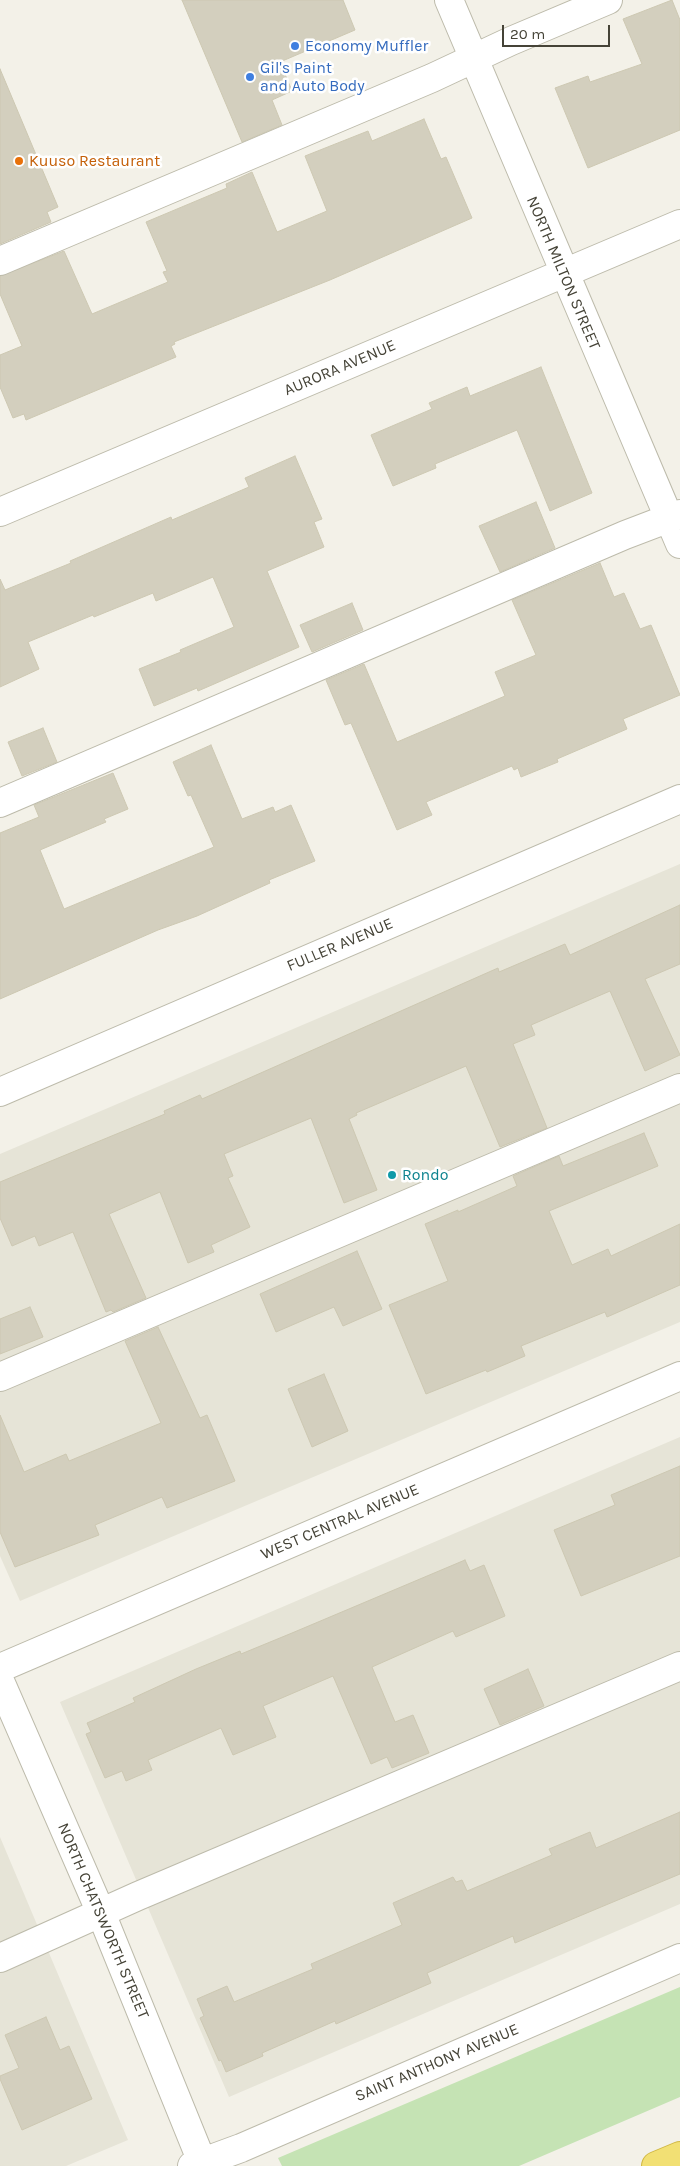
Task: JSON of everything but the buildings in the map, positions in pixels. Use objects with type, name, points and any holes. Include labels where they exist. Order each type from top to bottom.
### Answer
[{"type":"highway","points":[[656,2166],[680,2156]]},
{"type":"street","name":"NORTH MILTON STREET","points":[[449,0],[563,273],[674,516],[680,544]]},
{"type":"street","points":[[0,262],[423,82],[608,0]]},
{"type":"street","name":"AURORA AVENUE","points":[[0,512],[680,224]]},
{"type":"street","points":[[0,803],[674,516]]},
{"type":"street","name":"FULLER AVENUE","points":[[0,1092],[680,799]]},
{"type":"street","points":[[0,1378],[680,1088]]},
{"type":"street","name":"WEST CENTRAL AVENUE","points":[[0,1668],[680,1376]]},
{"type":"street","points":[[0,1958],[138,1896],[680,1666]]},
{"type":"street","name":"NORTH CHATSWORTH STREET","points":[[0,1682],[102,1913],[197,2164]]},
{"type":"street","name":"SAINT ANTHONY AVENUE","points":[[197,2164],[250,2144],[680,1958]]},
{"type":"shaded area","points":[[680,864],[680,1322],[20,1601],[0,1556],[0,1154]]},
{"type":"shaded area","points":[[680,1437],[680,1904],[229,2097],[60,1702]]},
{"type":"shaded area","points":[[0,1837],[128,2140],[66,2166],[0,2166]]},
{"type":"green space","points":[[680,1987],[680,2097],[519,2166],[282,2166],[278,2158]]},
{"type":"place","name":"Economy Muffler","points":[[295,46]]},
{"type":"place","name":"Gil's Paint and Auto Body","points":[[250,77]]},
{"type":"place","name":"Kuuso Restaurant","points":[[19,161]]},
{"type":"place","name":"Rondo","points":[[392,1175]]}]
